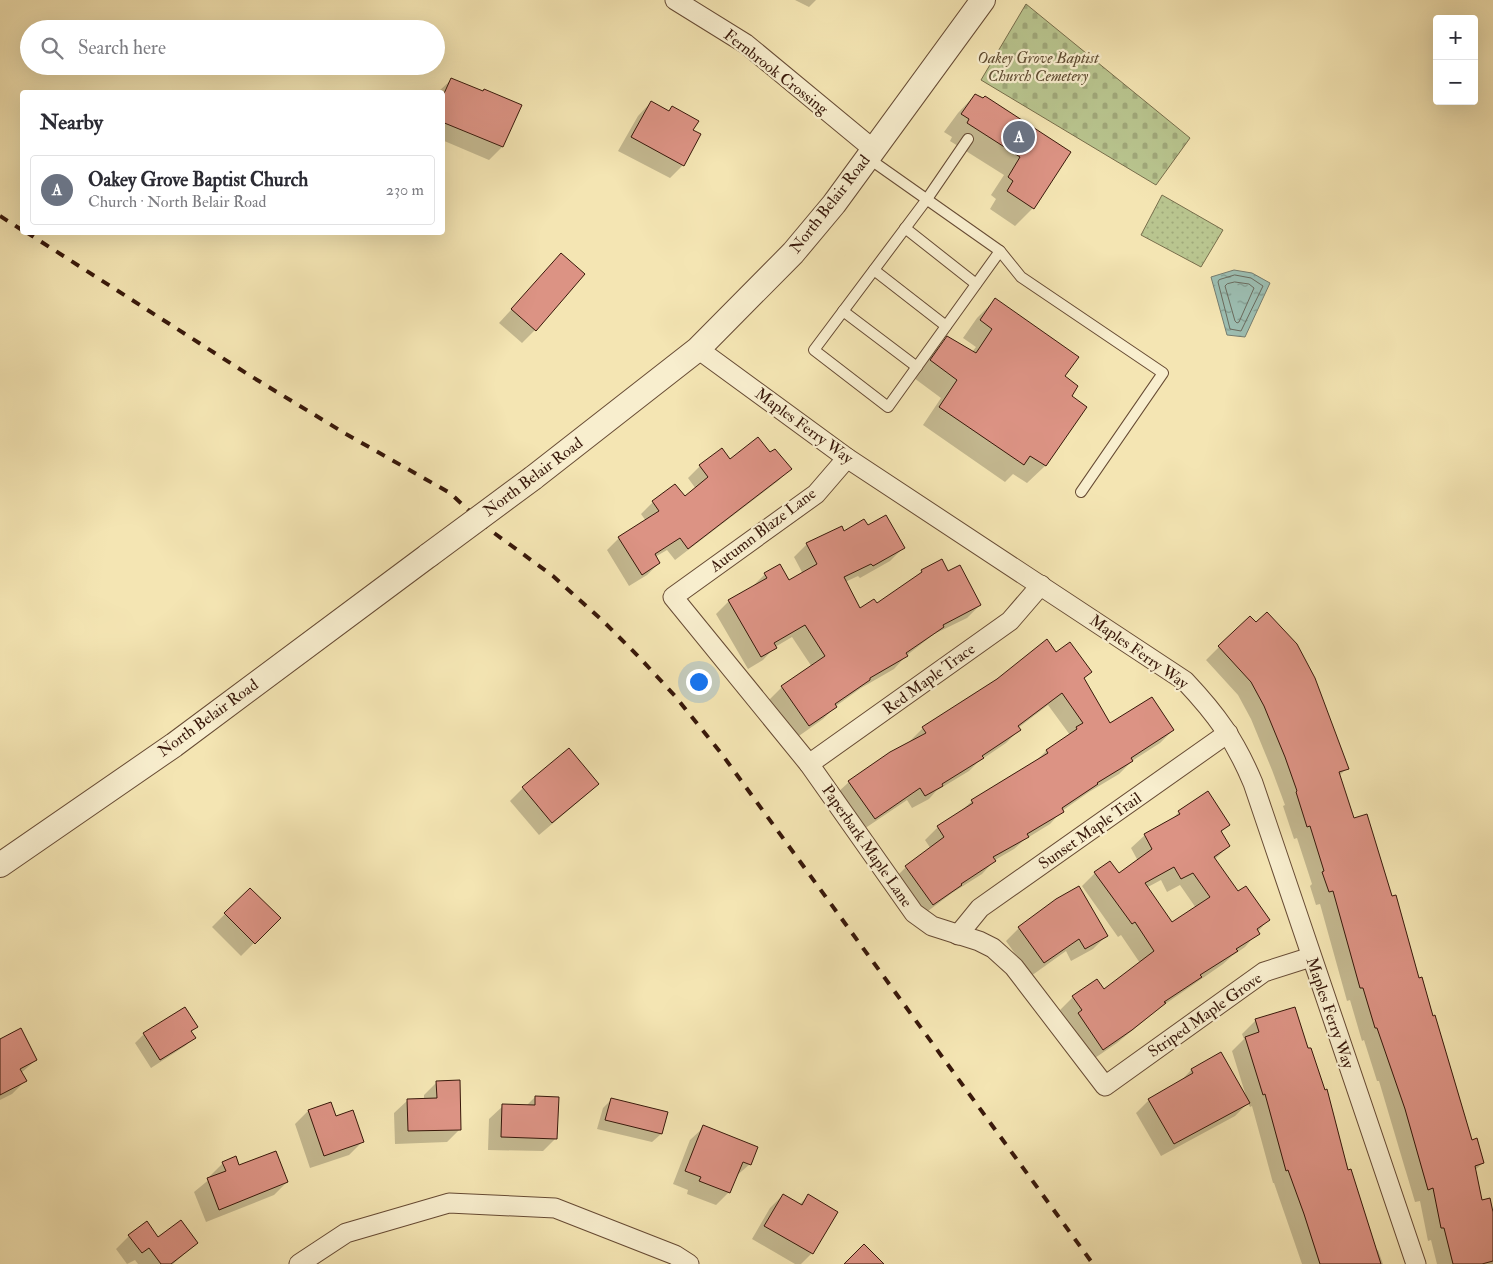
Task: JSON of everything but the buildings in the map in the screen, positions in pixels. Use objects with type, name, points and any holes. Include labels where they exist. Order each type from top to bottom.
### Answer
[{"type":"street","name":"Fernbrook Crossing","points":[[675,0],[746,44],[870,153]]},
{"type":"street","name":"North Belair Road","points":[[0,865],[174,745],[533,478],[698,349],[793,253],[834,204],[983,0]]},
{"type":"street","name":"Maples Ferry Way","points":[[698,349],[847,458],[1184,681],[1206,703],[1241,754],[1254,783],[1311,957],[1416,1264]]},
{"type":"street","name":"Autumn Blaze Lane","points":[[673,597],[816,494],[847,458]]},
{"type":"street","name":"Red Maple Trace","points":[[809,764],[1010,620],[1041,585]]},
{"type":"street","name":"Paperbark Maple Lane","points":[[673,597],[809,764],[914,913],[932,926],[979,941],[993,948],[1014,966],[1105,1086]]},
{"type":"street","name":"Sunset Maple Trail","points":[[958,935],[980,908],[1228,733]]},
{"type":"street","name":"Striped Maple Grove","points":[[1105,1086],[1264,972],[1311,957]]},
{"type":"street","points":[[299,1264],[346,1233],[449,1202],[555,1208],[675,1255],[689,1264]]},
{"type":"lane","points":[[968,139],[927,199],[814,350],[888,406],[1000,251]]},
{"type":"lane","points":[[870,153],[927,199],[1000,251],[1021,277],[1163,373],[1080,492]]},
{"type":"lane","points":[[905,228],[976,284]]},
{"type":"lane","points":[[874,270],[946,326]]},
{"type":"lane","points":[[843,311],[917,367]]},
{"type":"green space","name":"Oakey Grove Baptist Church Cemetery","points":[[1026,4],[1190,138],[1156,185],[981,80]]},
{"type":"green space","points":[[1162,195],[1223,230],[1201,267],[1141,235]]},
{"type":"water","points":[[1234,270],[1252,273],[1270,283],[1245,337],[1227,335],[1211,277]]},
{"type":"railway","points":[[0,216],[20,229]]},
{"type":"railway","points":[[31,235],[249,375],[346,434],[450,493],[490,530],[553,576],[604,622],[675,696],[721,753],[1093,1264]]},
{"type":"place","name":"Oakey Grove Baptist Church","points":[[1019,137]]}]
